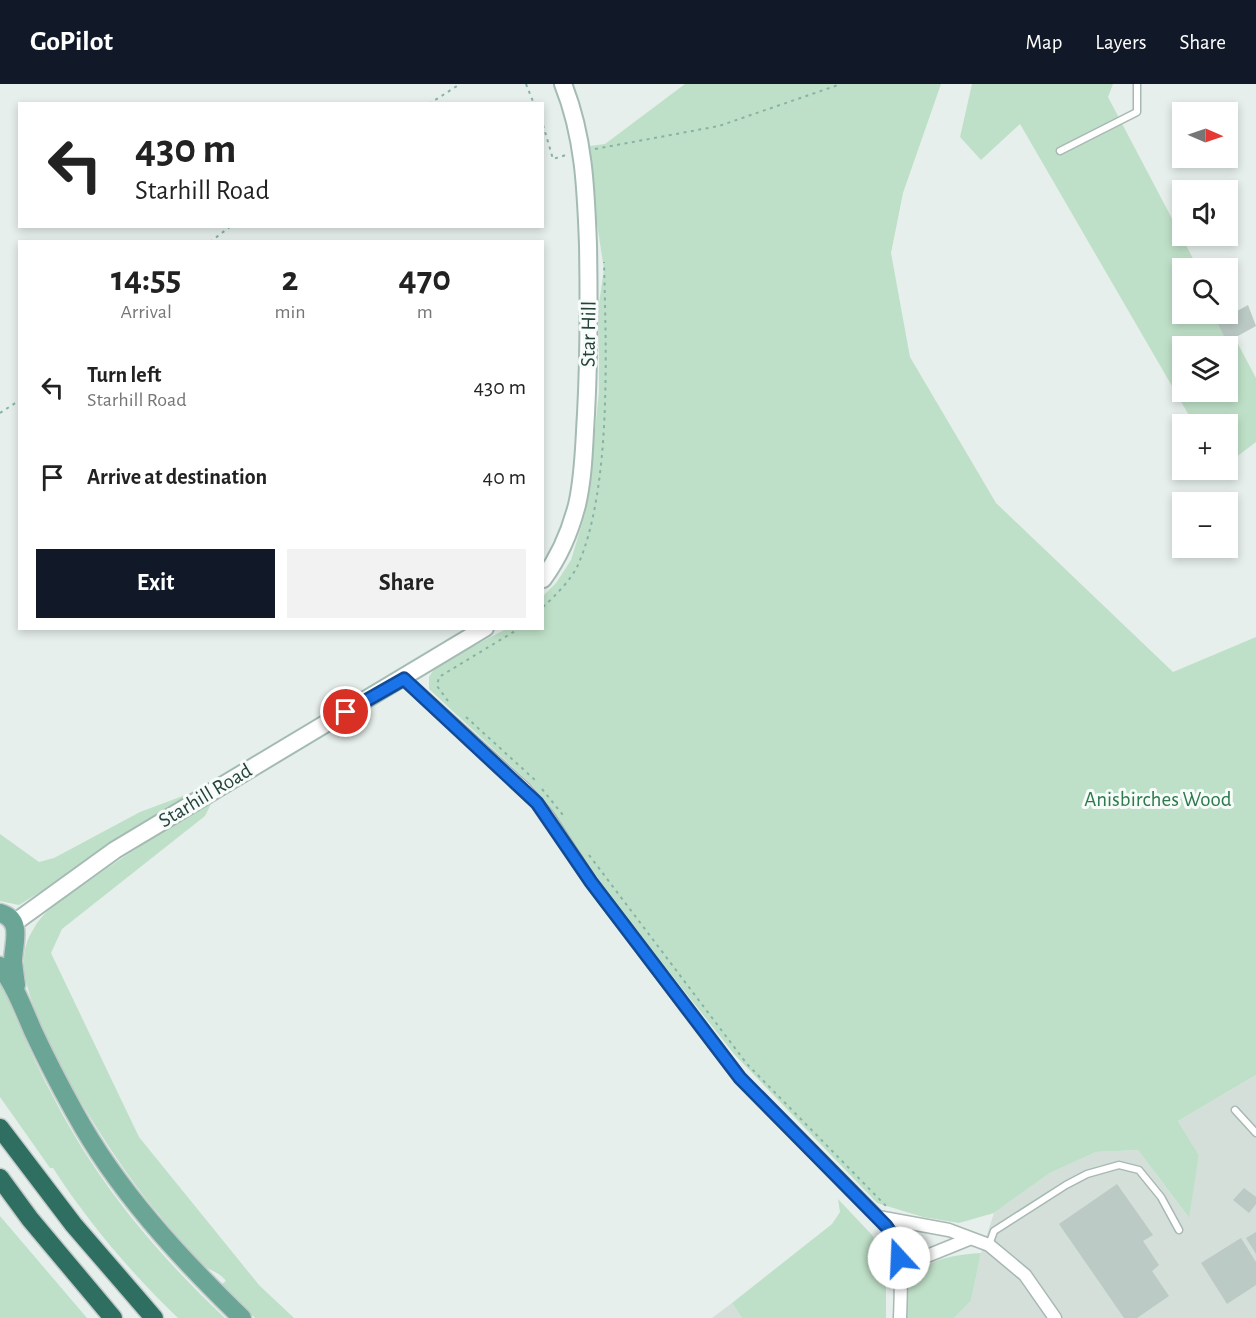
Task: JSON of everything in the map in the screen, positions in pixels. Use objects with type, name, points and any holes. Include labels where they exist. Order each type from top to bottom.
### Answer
[{"type":"highway","points":[[0,1128],[73,1224],[154,1318]]},
{"type":"highway","points":[[0,1178],[30,1219],[113,1318]]},
{"type":"main road","points":[[0,954],[8,951],[10,925]]},
{"type":"main road","points":[[10,925],[17,990]]},
{"type":"main road","points":[[0,966],[17,990],[54,1074],[76,1116],[113,1172],[147,1218],[242,1318]]},
{"type":"street","name":"Star Hill","points":[[544,578],[568,536],[577,503],[582,470],[589,298],[582,151],[572,107],[563,84]]},
{"type":"street","points":[[482,630],[404,679],[533,798],[548,816],[591,882],[740,1078],[893,1236],[899,1258],[900,1318]]},
{"type":"street","name":"Starhill Road","points":[[10,925],[115,850],[404,679]]},
{"type":"street","points":[[877,1217],[949,1230],[989,1245],[1025,1275],[1055,1318]]},
{"type":"street","points":[[899,1258],[927,1256],[969,1239]]},
{"type":"lane","points":[[1060,151],[1137,112],[1137,84]]},
{"type":"lane","points":[[1235,1110],[1256,1133]]},
{"type":"lane","points":[[989,1245],[994,1231],[1066,1185],[1087,1174],[1119,1166],[1139,1170],[1161,1197],[1179,1230]]},
{"type":"path","points":[[432,102],[460,84]]},
{"type":"path","points":[[526,84],[533,102]]},
{"type":"path","points":[[544,128],[553,159],[582,151],[719,126],[841,84]]},
{"type":"path","points":[[213,240],[228,228]]},
{"type":"path","points":[[0,413],[18,401]]},
{"type":"path","points":[[456,708],[437,686],[439,677],[517,630]]},
{"type":"path","points":[[464,716],[530,775],[564,817]]},
{"type":"path","points":[[582,846],[747,1064],[890,1206],[877,1217]]},
{"type":"shaded area","points":[[1256,1075],[1256,1318],[954,1318],[971,1301],[981,1253],[994,1213],[1050,1173],[1096,1152],[1138,1150],[1188,1217],[1199,1155],[1178,1121]]},
{"type":"shaded area","points":[[732,1303],[742,1318],[712,1318]]},
{"type":"green space","name":"Anisbirches Wood","points":[[685,84],[941,84],[903,193],[891,253],[910,357],[996,503],[1173,672],[1256,637],[1256,1075],[1178,1121],[1199,1155],[1189,1218],[1138,1150],[1096,1152],[1050,1173],[994,1213],[959,1223],[923,1217],[877,1203],[734,1054],[621,911],[533,786],[429,689],[429,677],[436,666],[504,630],[544,630],[544,595],[556,583],[571,560],[585,514],[599,391],[599,303],[604,269],[594,205],[590,146],[605,144]]},
{"type":"green space","points":[[972,84],[1113,84],[1108,97],[1172,219],[1172,246],[1186,246],[1193,258],[1172,258],[1172,324],[1227,324],[1234,336],[1172,336],[1172,386],[1020,124],[981,160],[960,137]]},
{"type":"green space","points":[[1238,344],[1256,378],[1256,442],[1238,456],[1238,414],[1188,414],[1181,402],[1238,402]]},
{"type":"green space","points":[[204,788],[116,840],[19,905],[0,901],[0,834],[39,862],[54,858],[140,812]]},
{"type":"green space","points":[[213,800],[205,816],[62,929],[51,953],[139,1137],[259,1285],[294,1318],[255,1318],[222,1284],[226,1281],[198,1261],[179,1240],[118,1161],[74,1091],[54,1054],[27,986],[25,948],[31,933],[49,910],[115,863]]},
{"type":"green space","points":[[0,980],[49,1089],[92,1163],[111,1191],[154,1244],[225,1318],[178,1318],[127,1265],[95,1227],[0,1097]]},
{"type":"green space","points":[[838,1199],[872,1235],[886,1259],[886,1318],[742,1318],[732,1303],[832,1224],[840,1212]]},
{"type":"green space","points":[[0,1216],[87,1318],[0,1318]]},
{"type":"green space","points":[[981,1253],[971,1301],[954,1318],[907,1318],[907,1294],[917,1273],[936,1261],[959,1255]]},
{"type":"building","points":[[1248,305],[1256,326],[1238,336],[1224,336],[1218,324],[1238,324],[1238,310]]},
{"type":"building","points":[[1117,1184],[1153,1235],[1143,1241],[1159,1265],[1152,1271],[1169,1296],[1137,1318],[1124,1318],[1059,1224]]},
{"type":"building","points":[[1244,1188],[1256,1197],[1256,1204],[1249,1213],[1233,1200]]},
{"type":"building","points":[[1256,1232],[1256,1254],[1246,1238]]},
{"type":"building","points":[[1241,1238],[1256,1262],[1256,1285],[1227,1304],[1201,1263]]},
{"type":"route","points":[[346,712],[404,679],[525,789],[548,816],[591,882],[740,1078],[886,1226],[893,1236],[899,1258]]}]
